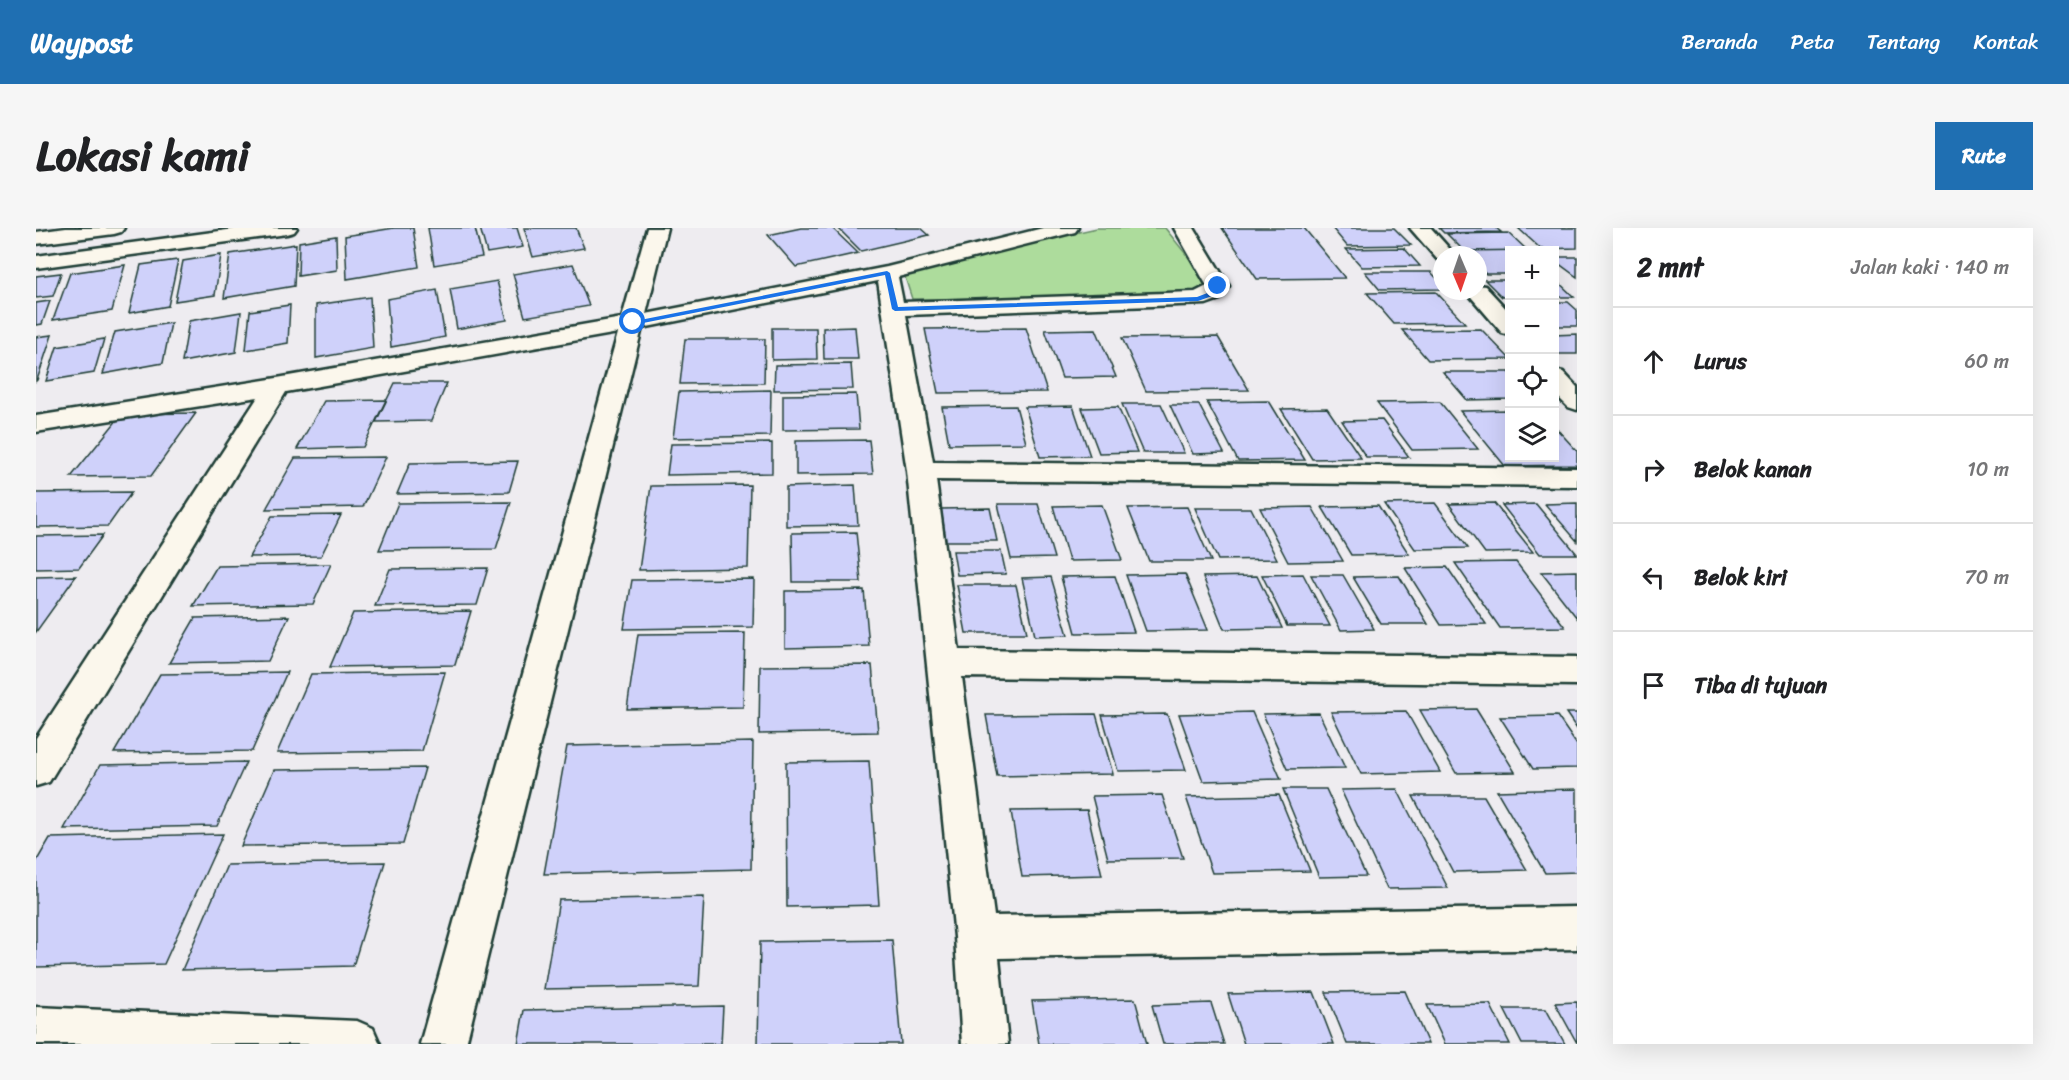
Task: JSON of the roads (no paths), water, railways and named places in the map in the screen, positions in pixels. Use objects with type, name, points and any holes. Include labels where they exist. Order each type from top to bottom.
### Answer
[{"type":"street","points":[[36,238],[114,228]]},
{"type":"street","points":[[36,262],[287,228]]},
{"type":"street","points":[[443,1044],[657,228]]},
{"type":"street","points":[[36,424],[277,386],[633,322],[887,273],[1068,228]]},
{"type":"street","points":[[895,309],[1198,299],[1212,294],[1218,286],[1184,228]]},
{"type":"street","points":[[1420,228],[1436,246]]},
{"type":"street","points":[[887,273],[921,471],[976,937],[985,1044]]},
{"type":"street","points":[[1485,300],[1505,322]]},
{"type":"street","points":[[1559,383],[1577,402]]},
{"type":"street","points":[[36,770],[277,386]]},
{"type":"street","points":[[921,471],[1577,477]]},
{"type":"street","points":[[944,663],[1577,671]]},
{"type":"street","points":[[976,937],[1577,928]]},
{"type":"street","points":[[36,1030],[357,1044]]}]
